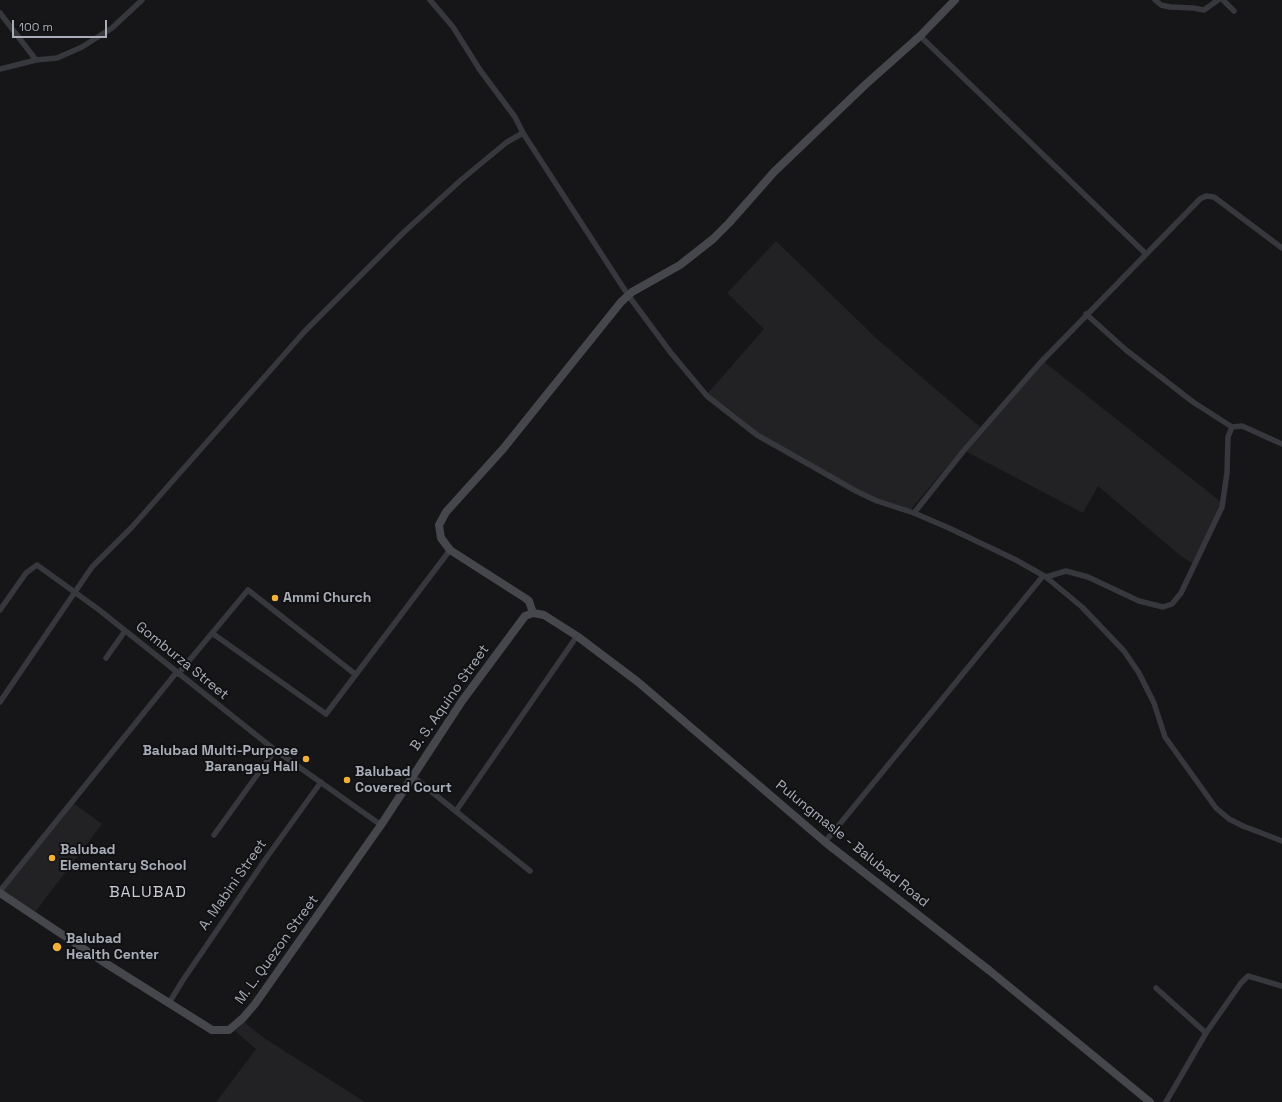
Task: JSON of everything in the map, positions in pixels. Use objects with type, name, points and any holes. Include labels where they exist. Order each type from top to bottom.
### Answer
[{"type":"street","points":[[0,69],[36,60],[57,58],[82,47],[112,28],[142,0]]},
{"type":"street","points":[[430,0],[453,27],[480,70],[515,117],[523,133],[628,295],[671,353],[707,396],[757,435],[856,491],[877,501],[914,513],[1016,560],[1045,577],[1082,607],[1124,651],[1139,673],[1154,703],[1165,738],[1216,808],[1229,819],[1282,841]]},
{"type":"street","points":[[533,613],[529,601],[450,550],[441,538],[439,525],[446,512],[498,455],[599,327],[628,295],[680,265],[713,239],[774,172],[865,85],[920,36],[955,0]]},
{"type":"street","points":[[1155,0],[1160,5],[1204,10],[1218,0]]},
{"type":"street","points":[[1223,0],[1234,12]]},
{"type":"street","points":[[0,13],[36,60]]},
{"type":"street","points":[[920,36],[1146,254]]},
{"type":"street","points":[[0,702],[92,567],[132,527],[305,331],[404,233],[438,202],[507,142],[523,133]]},
{"type":"street","points":[[914,513],[1005,403],[1086,314],[1146,254],[1193,203],[1206,196],[1214,197],[1282,248]]},
{"type":"street","points":[[1086,314],[1110,337],[1178,391],[1232,427],[1242,426],[1282,444]]},
{"type":"street","points":[[825,842],[1045,577],[1066,571],[1088,577],[1139,601],[1162,607],[1172,604],[1180,593],[1222,507],[1227,473],[1228,437],[1232,427]]},
{"type":"street","points":[[212,633],[326,714],[450,550]]},
{"type":"street","name":"Gomburza Street","points":[[0,610],[26,573],[37,565],[125,631],[275,750],[381,825]]},
{"type":"street","points":[[0,892],[177,673],[248,590],[355,674]]},
{"type":"street","name":"Pulungmasle - Balubad Road","points":[[533,613],[544,615],[577,636],[638,682],[825,842],[990,971],[1150,1102]]},
{"type":"street","name":"B. S. Aquino Street","points":[[381,825],[462,701],[525,616],[533,613]]},
{"type":"street","points":[[106,658],[125,631]]},
{"type":"street","points":[[456,811],[577,636]]},
{"type":"street","points":[[214,835],[275,750]]},
{"type":"street","points":[[412,776],[530,871]]},
{"type":"street","name":"A. Mabini Street","points":[[169,1003],[267,856],[321,782]]},
{"type":"street","name":"M. L. Quezon Street","points":[[0,892],[102,961],[212,1030],[229,1030],[234,1027],[254,1004],[381,825]]},
{"type":"street","points":[[1166,1102],[1206,1032],[1241,983],[1248,976],[1282,986]]},
{"type":"street","points":[[1156,988],[1206,1032]]},
{"type":"shaded area","points":[[776,241],[876,338],[980,427],[908,513],[856,488],[757,434],[707,394],[764,329],[727,293]]},
{"type":"shaded area","points":[[1043,361],[1221,502],[1208,536],[1194,564],[1182,557],[1098,486],[1083,513],[965,451]]},
{"type":"shaded area","name":"Balubad Elementary School","points":[[72,802],[102,824],[33,915],[1,891]]},
{"type":"shaded area","points":[[243,1021],[264,1038],[365,1102],[216,1102],[256,1049],[235,1031]]},
{"type":"place","name":"Ammi Church","points":[[275,598]]},
{"type":"place","name":"Balubad Multi-Purpose Barangay Hall","points":[[306,759]]},
{"type":"place","name":"Balubad Covered Court","points":[[347,780]]},
{"type":"place","name":"Balubad Elementary School","points":[[52,858]]},
{"type":"place","name":"Balubad Health Center","points":[[57,947]]},
{"type":"district","name":"BALUBAD","points":[[148,893]]}]
